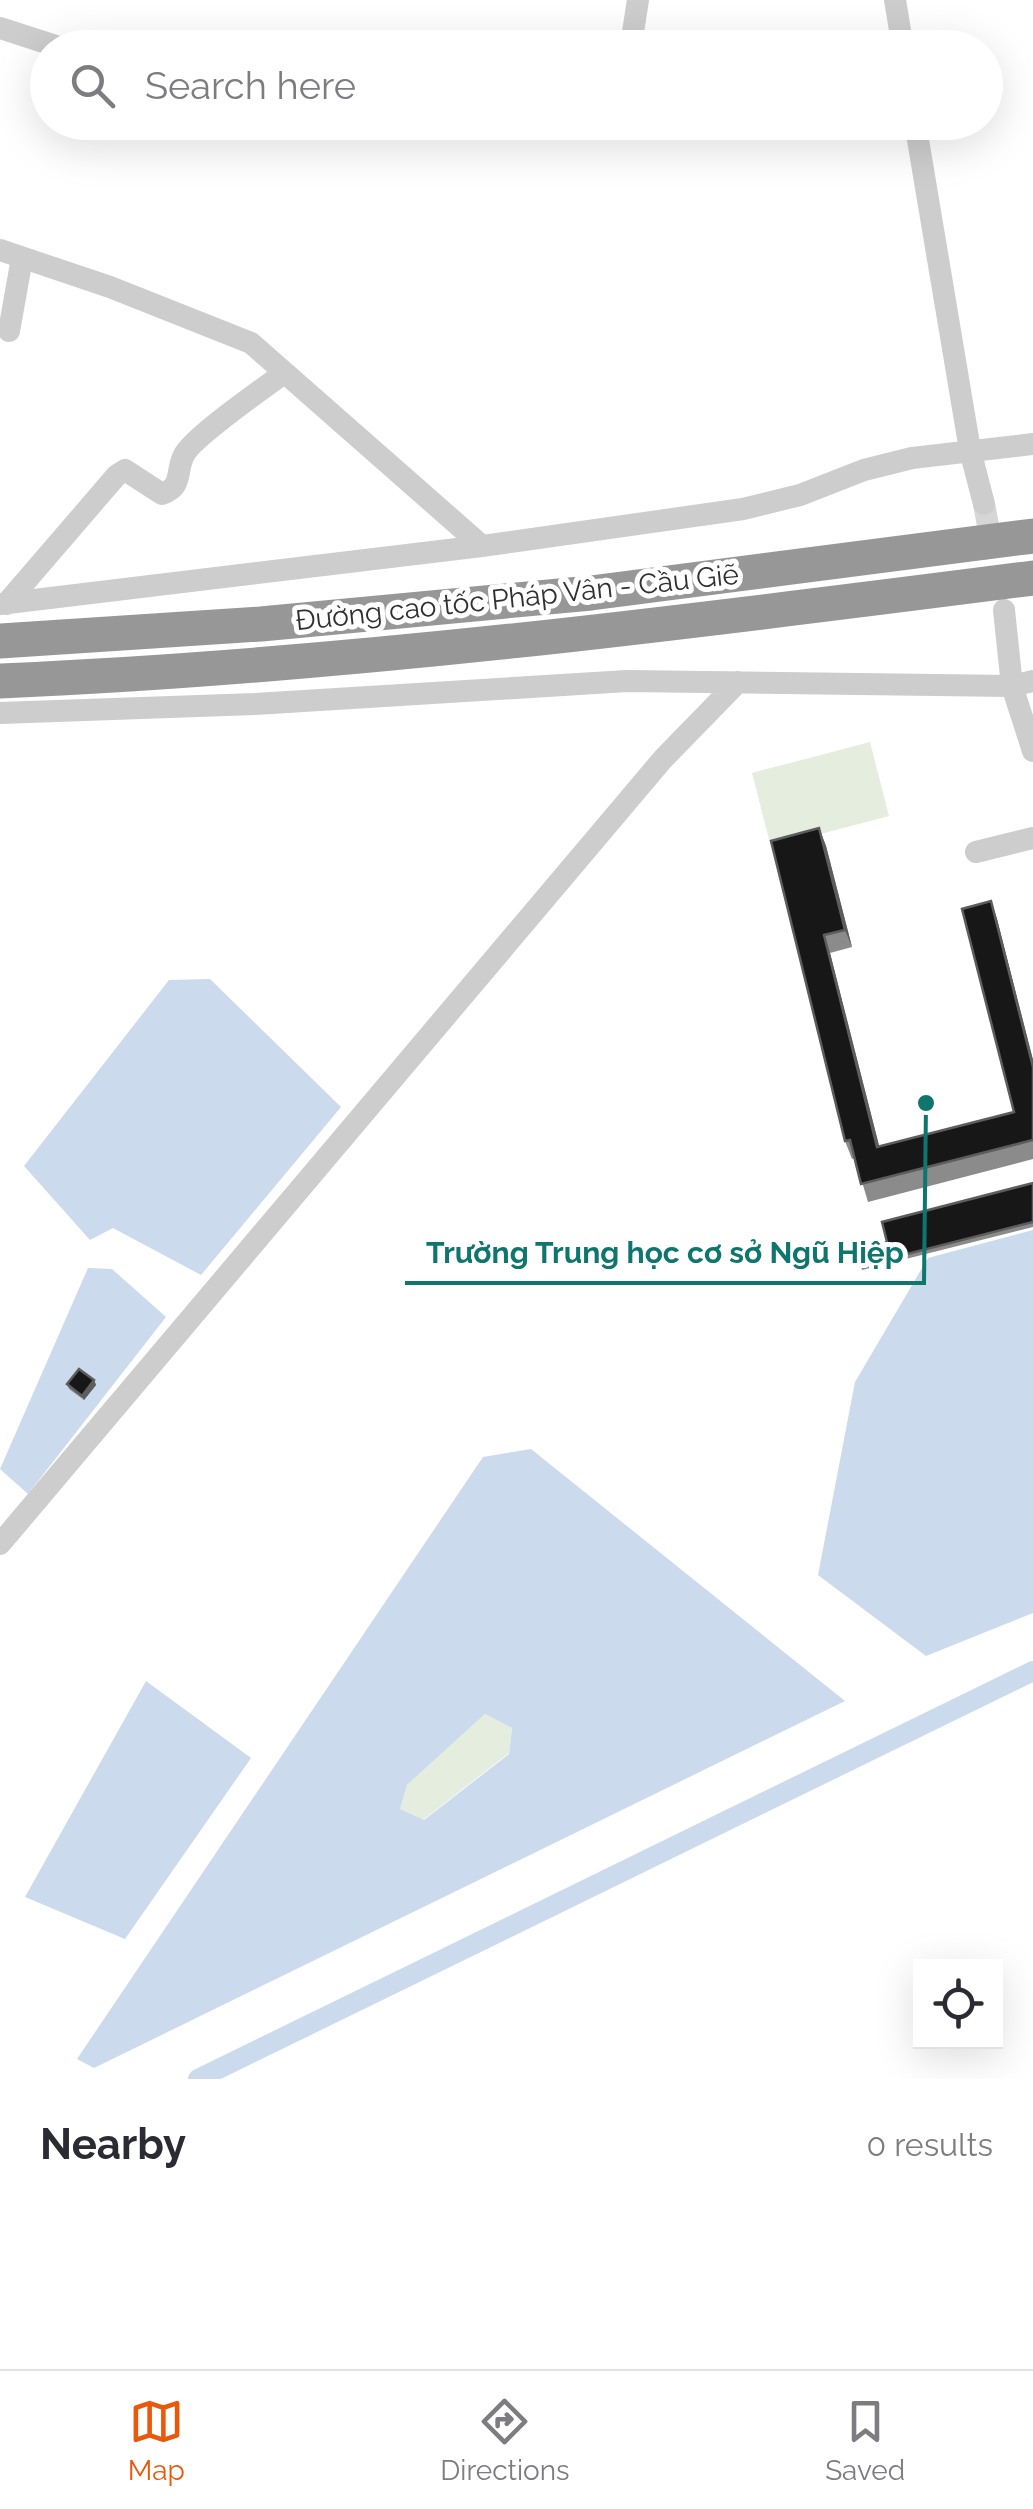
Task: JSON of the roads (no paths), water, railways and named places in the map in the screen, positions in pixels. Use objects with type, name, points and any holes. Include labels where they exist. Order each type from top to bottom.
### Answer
[{"type":"highway","name":"Đường cao tốc Pháp Vân - Cầu Giẽ","points":[[0,641],[261,624],[591,593],[1033,536]]},
{"type":"highway","name":"Đường cao tốc Pháp Vân - Cầu Giẽ","points":[[0,681],[269,664],[596,634],[1033,578]]},
{"type":"street","points":[[633,30],[638,0]]},
{"type":"street","points":[[895,0],[900,30]]},
{"type":"street","points":[[0,28],[30,38]]},
{"type":"street","points":[[919,140],[970,450],[984,504]]},
{"type":"street","points":[[9,331],[11,254],[252,342],[482,546]]},
{"type":"street","points":[[3,604],[117,475],[126,470],[162,494],[170,492],[179,482],[184,455],[284,373]]},
{"type":"street","points":[[3,604],[482,546],[743,509],[800,495],[880,466],[970,450],[1033,444]]},
{"type":"street","points":[[1004,610],[1023,683],[1033,751]]},
{"type":"street","points":[[0,713],[255,704],[627,680],[1023,683]]},
{"type":"street","points":[[0,1544],[663,760],[738,682]]},
{"type":"street","points":[[976,852],[1033,838]]},
{"type":"water","points":[[210,979],[341,1107],[201,1275],[113,1228],[90,1240],[24,1166],[169,980]]},
{"type":"water","points":[[1033,1230],[1033,1613],[926,1656],[818,1575],[855,1382],[928,1258]]},
{"type":"water","points":[[88,1268],[112,1269],[166,1317],[28,1494],[0,1469]]},
{"type":"water","points":[[531,1449],[845,1701],[94,2068],[77,2059],[483,1457]],"holes":[[[485,1714],[512,1728],[509,1754],[424,1820],[400,1809],[407,1785]]]},
{"type":"water","points":[[146,1681],[251,1758],[125,1939],[25,1897]]},
{"type":"waterway","points":[[198,2079],[1033,1671]]},
{"type":"tunnel","points":[[984,504],[1001,594]]},
{"type":"place","name":"Trường Trung học cơ sở Ngũ Hiệp","points":[[926,1103]]}]
